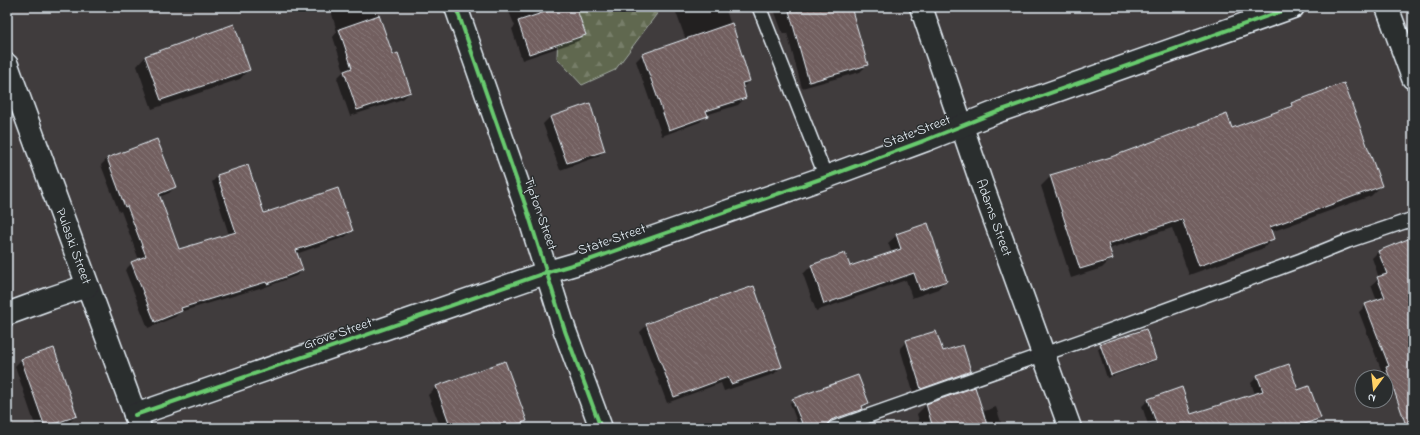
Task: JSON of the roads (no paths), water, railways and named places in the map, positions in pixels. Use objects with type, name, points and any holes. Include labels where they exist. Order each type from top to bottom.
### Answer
[{"type":"street","name":"Tipton Street","points":[[456,7],[528,210],[565,331],[601,428]]},
{"type":"street","name":"Adams Street","points":[[922,7],[962,126],[1070,428]]},
{"type":"street","name":"State Street","points":[[548,272],[596,258],[826,177],[999,111],[1293,7]]},
{"type":"street","points":[[1387,7],[1413,78]]},
{"type":"street","name":"Pulaski Street","points":[[7,65],[137,422]]},
{"type":"street","name":"Grove Street","points":[[137,422],[548,272]]},
{"type":"street","points":[[7,314],[87,286]]},
{"type":"lane","points":[[759,7],[826,177]]},
{"type":"lane","points":[[834,428],[1044,354],[1301,260],[1348,241],[1413,219]]}]
